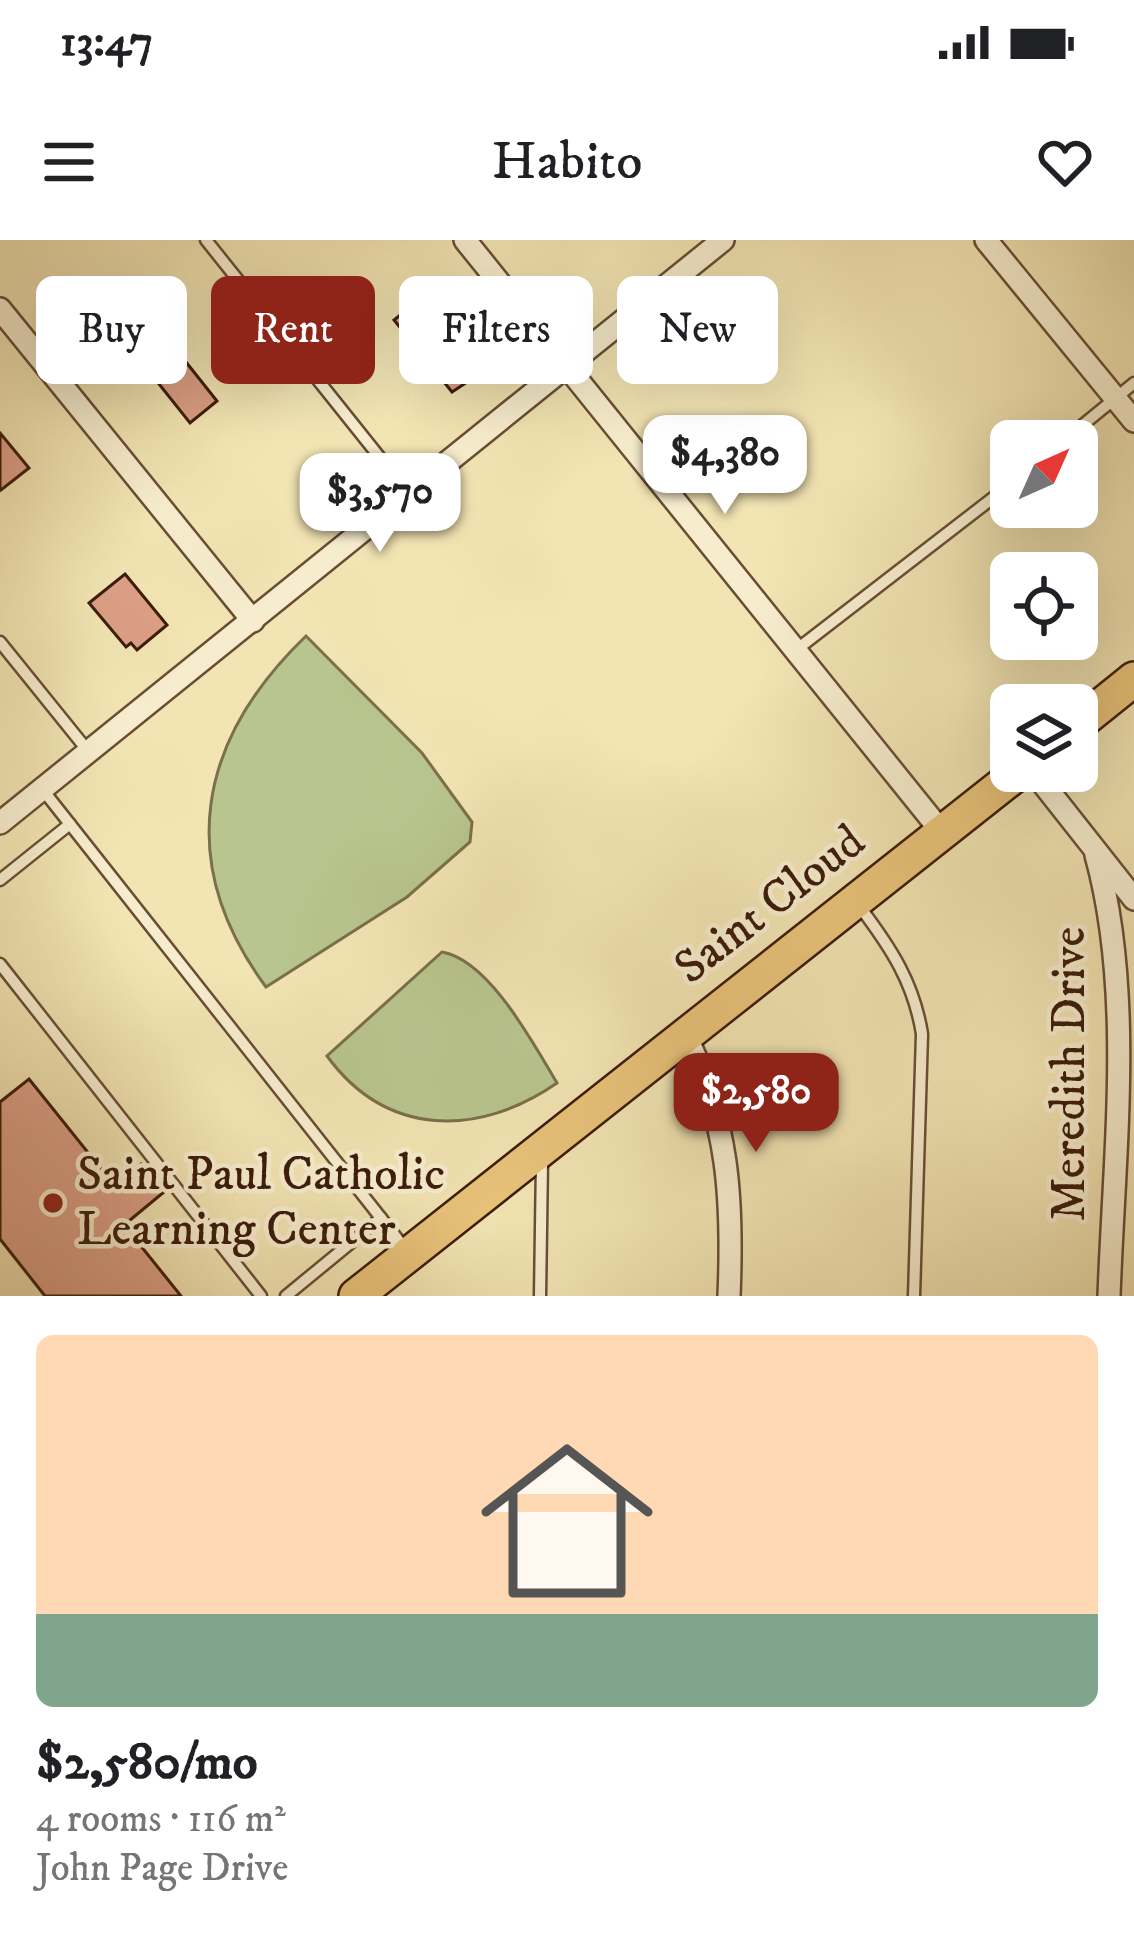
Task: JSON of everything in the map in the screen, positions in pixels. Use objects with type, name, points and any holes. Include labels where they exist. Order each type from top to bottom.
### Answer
[{"type":"main road","points":[[1098,708],[1134,679]]},
{"type":"main road","name":"Saint Cloud","points":[[356,1296],[992,792]]},
{"type":"street","points":[[465,240],[494,276]]},
{"type":"street","points":[[593,344],[722,240]]},
{"type":"street","points":[[986,240],[1134,421]]},
{"type":"street","points":[[0,309],[253,621]]},
{"type":"street","points":[[0,823],[544,384]]},
{"type":"street","points":[[581,384],[941,831]]},
{"type":"street","points":[[1049,792],[1134,899]]},
{"type":"street","name":"Meredith Drive","points":[[1096,855],[1115,913],[1120,976],[1123,1200],[1109,1296]]},
{"type":"street","points":[[684,1033],[703,1070],[728,1158],[733,1198],[728,1296]]},
{"type":"lane","points":[[206,240],[409,494]]},
{"type":"lane","points":[[1089,420],[1134,383]]},
{"type":"lane","points":[[796,650],[990,500]]},
{"type":"lane","points":[[0,642],[89,752]]},
{"type":"lane","points":[[43,789],[410,1254]]},
{"type":"lane","points":[[0,880],[70,824]]},
{"type":"lane","points":[[855,899],[900,962],[916,997],[922,1034],[914,1296]]},
{"type":"lane","points":[[0,964],[261,1296]]},
{"type":"lane","points":[[540,1296],[542,1145]]},
{"type":"lane","points":[[286,1296],[381,1218]]},
{"type":"green space","points":[[306,636],[422,753],[472,822],[470,842],[407,897],[266,987],[237,940],[218,894],[210,848],[211,804],[222,760],[241,717]]},
{"type":"green space","points":[[442,952],[459,958],[493,986],[557,1083],[497,1113],[435,1120],[406,1115],[377,1102],[351,1083],[327,1056]]},
{"type":"building","points":[[187,363],[217,401],[190,423],[159,384],[187,384]]},
{"type":"building","points":[[0,433],[29,468],[1,490],[0,488]]},
{"type":"building","points":[[125,574],[167,625],[137,650],[131,643],[126,647],[89,603]]},
{"type":"building","points":[[29,1079],[114,1185],[141,1164],[164,1192],[124,1225],[181,1296],[45,1296],[0,1239],[0,1102]]},
{"type":"place","name":"Saint Paul Catholic Learning Center","points":[[53,1203]]}]
